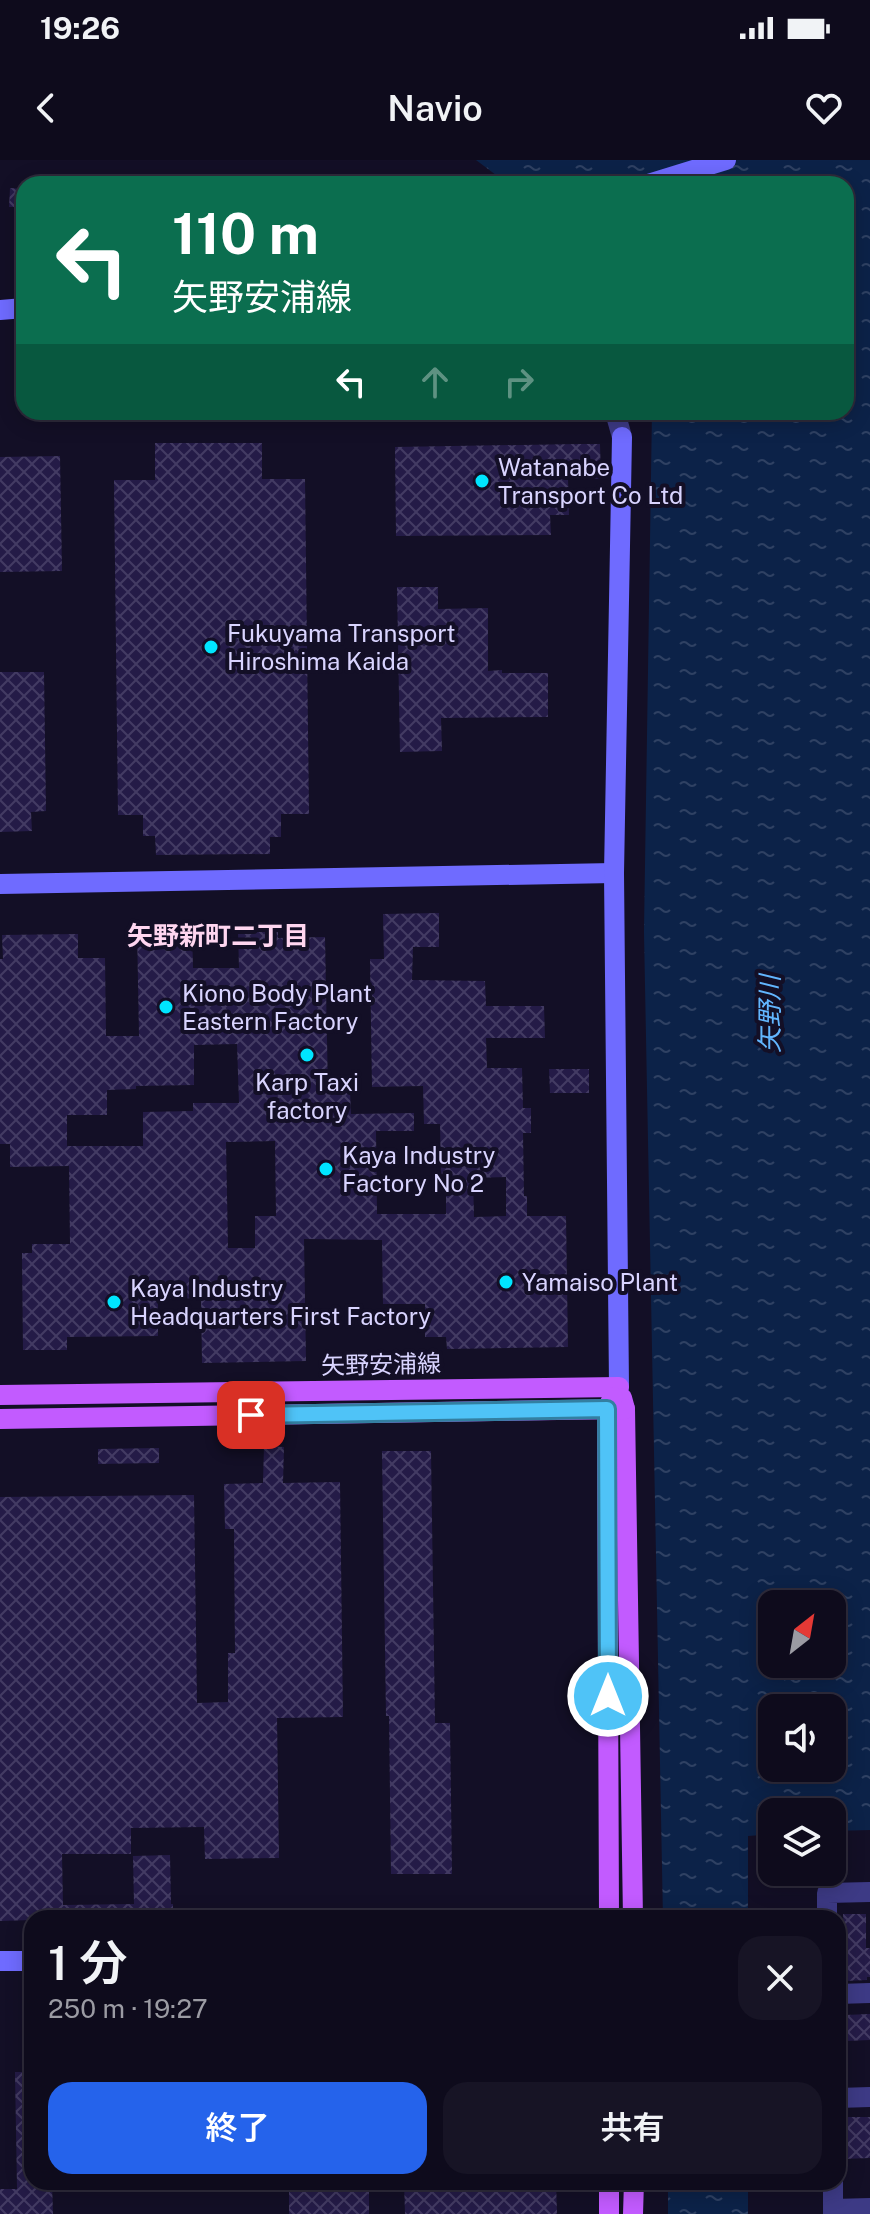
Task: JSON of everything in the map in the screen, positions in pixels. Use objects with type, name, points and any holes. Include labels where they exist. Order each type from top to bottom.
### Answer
[{"type":"main road","name":"矢野安浦線","points":[[0,1395],[619,1387]]},
{"type":"main road","points":[[609,1910],[616,1409],[619,1387]]},
{"type":"main road","name":"矢野安浦線","points":[[0,1419],[616,1409]]},
{"type":"main road","points":[[616,1409],[633,1910]]},
{"type":"main road","points":[[609,2190],[609,2214]]},
{"type":"main road","points":[[633,2214],[634,2190]]},
{"type":"street","points":[[674,176],[726,160]]},
{"type":"street","points":[[617,420],[622,437],[614,873],[619,1387]]},
{"type":"street","points":[[0,884],[614,873]]},
{"type":"street","points":[[827,1910],[827,1893],[870,1892]]},
{"type":"street","points":[[0,1961],[24,1961]]},
{"type":"street","points":[[846,1994],[870,1993]]},
{"type":"street","points":[[846,2098],[870,2097]]},
{"type":"street","points":[[833,2190],[833,2211],[870,2208]]},
{"type":"water","name":"矢野川","points":[[476,160],[870,160],[870,1830],[846,1831],[846,1798],[758,1798],[758,1835],[748,1836],[748,1910],[663,1910],[644,932],[652,420],[854,420],[854,176],[497,176]]},
{"type":"water","points":[[668,2190],[748,2190],[748,2214],[668,2214]]},
{"type":"building","points":[[10,188],[16,188],[16,207],[9,207]]},
{"type":"building","name":"Fukuyama Transport Hiroshima Kaida","points":[[155,443],[262,443],[262,479],[305,479],[309,814],[281,814],[281,837],[270,837],[270,854],[156,855],[155,836],[143,836],[143,815],[118,815],[114,480],[155,480]]},
{"type":"building","name":"Watanabe Transport Co Ltd","points":[[600,444],[601,479],[568,479],[569,515],[550,515],[551,535],[396,536],[395,447]]},
{"type":"building","points":[[60,456],[62,571],[0,572],[0,457]]},
{"type":"building","points":[[397,587],[438,587],[438,609],[488,608],[488,671],[548,673],[548,717],[441,718],[442,751],[400,752]]},
{"type":"building","points":[[0,672],[44,672],[46,811],[31,812],[32,831],[0,832]]},
{"type":"building","points":[[439,913],[439,947],[413,947],[412,980],[485,981],[486,1006],[544,1006],[545,1038],[486,1038],[487,1068],[522,1068],[523,1108],[531,1108],[531,1133],[523,1133],[527,1216],[566,1216],[568,1347],[447,1349],[446,1337],[425,1337],[425,1304],[383,1304],[382,1240],[304,1239],[306,1361],[202,1363],[201,1298],[158,1299],[158,1336],[67,1337],[67,1350],[23,1350],[22,1253],[32,1253],[32,1244],[70,1244],[69,1166],[10,1167],[10,1144],[0,1144],[2,935],[78,934],[78,958],[105,958],[106,1036],[139,1036],[137,929],[192,929],[193,968],[239,968],[238,932],[278,932],[278,938],[325,937],[328,1090],[350,1090],[351,1114],[414,1113],[414,1131],[376,1131],[377,1214],[446,1214],[446,1178],[441,1178],[440,1124],[424,1124],[423,1086],[372,1087],[370,959],[384,959],[383,914]],"holes":[[[237,1044],[239,1103],[193,1103],[193,1111],[143,1112],[143,1146],[67,1146],[67,1115],[107,1115],[107,1090],[194,1085],[194,1045]],[[275,1141],[276,1216],[255,1216],[255,1248],[228,1248],[226,1142]],[[506,1177],[506,1216],[474,1217],[473,1178]]]},
{"type":"building","points":[[549,1069],[589,1069],[589,1093],[550,1093]]},
{"type":"building","points":[[264,1446],[284,1447],[283,1483],[340,1482],[343,1717],[277,1718],[279,1858],[205,1859],[204,1827],[131,1828],[131,1854],[62,1854],[63,1905],[134,1904],[133,1856],[170,1855],[173,1910],[24,1910],[24,1920],[0,1921],[0,1497],[194,1495],[197,1703],[228,1702],[228,1653],[235,1653],[234,1529],[225,1529],[224,1484],[263,1483]]},
{"type":"building","points":[[159,1448],[159,1463],[98,1464],[98,1449]]},
{"type":"building","points":[[382,1451],[431,1451],[435,1723],[450,1723],[452,1874],[391,1874]]},
{"type":"building","points":[[846,1914],[866,1914],[866,1948],[870,1948],[870,1977],[867,1980],[846,1981]]},
{"type":"building","points":[[870,2014],[870,2040],[846,2041],[846,2015]]},
{"type":"building","points":[[15,2072],[24,2072],[24,2190],[52,2190],[53,2214],[0,2214],[0,2189],[17,2189]]},
{"type":"building","points":[[846,2117],[870,2117],[870,2158],[846,2159]]},
{"type":"building","points":[[289,2190],[369,2190],[369,2214],[289,2214]]},
{"type":"building","points":[[404,2190],[556,2190],[557,2214],[405,2214]]},
{"type":"place","name":"Watanabe Transport Co Ltd","points":[[482,481]]},
{"type":"place","name":"Fukuyama Transport Hiroshima Kaida","points":[[211,647]]},
{"type":"place","name":"Kiono Body Plant Eastern Factory","points":[[166,1007]]},
{"type":"place","name":"Karp Taxi factory","points":[[307,1055]]},
{"type":"place","name":"Kaya Industry Factory No 2","points":[[326,1169]]},
{"type":"place","name":"Yamaiso Plant","points":[[506,1282]]},
{"type":"place","name":"Kaya Industry Headquarters First Factory","points":[[114,1302]]},
{"type":"district","name":"矢野新町二丁目","points":[[218,935]]},
{"type":"route","points":[[251,1415],[607,1409],[608,1696]]}]
